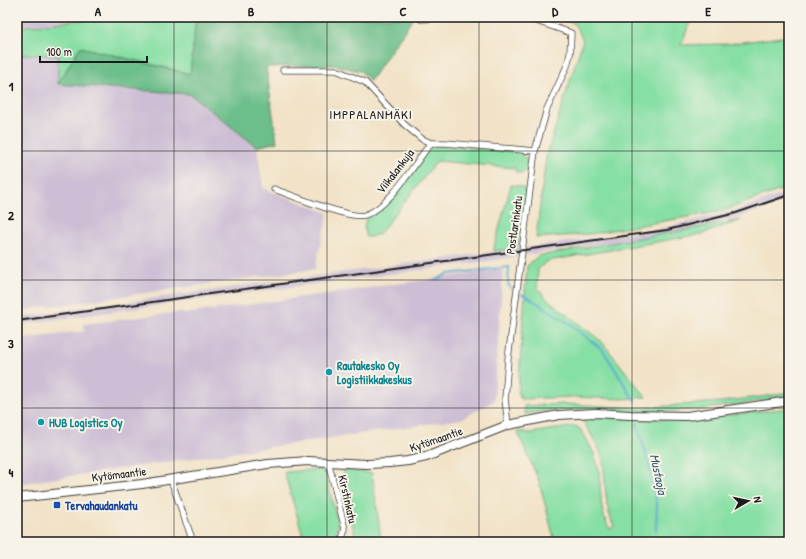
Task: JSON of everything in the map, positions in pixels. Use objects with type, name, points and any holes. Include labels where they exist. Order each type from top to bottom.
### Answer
[{"type":"street","points":[[421,19],[473,17]]},
{"type":"street","name":"Postlarinkatu","points":[[508,425],[505,399],[508,359],[535,151],[547,109],[567,66],[570,54],[571,33],[525,17]]},
{"type":"street","points":[[283,70],[336,70],[365,82],[405,125],[422,139],[431,143],[535,151]]},
{"type":"street","name":"Viikalankuja","points":[[274,189],[340,212],[364,216],[385,202],[431,143]]},
{"type":"street","name":"Kytömaantie","points":[[17,498],[172,480],[268,464],[308,461],[366,464],[408,461],[426,457],[508,425],[559,415],[595,413],[687,416],[789,401]]},
{"type":"street","name":"Kirstinkatu","points":[[328,461],[345,529],[341,542]]},
{"type":"street","points":[[172,480],[191,536],[190,542]]},
{"type":"shaded area","points":[[17,17],[99,17],[17,26]]},
{"type":"shaded area","points":[[17,54],[58,55],[58,84],[190,94],[257,147],[263,188],[328,213],[315,269],[17,311]]},
{"type":"shaded area","points":[[789,192],[789,200],[739,217],[677,232],[488,261],[17,325],[17,318],[81,308],[654,230],[737,210]]},
{"type":"shaded area","points":[[503,269],[494,401],[461,419],[17,484],[17,340],[84,331],[84,324],[181,312],[183,314]]},
{"type":"green space","points":[[110,17],[196,17],[191,74],[80,47],[58,84],[58,55],[17,54],[17,27]]},
{"type":"green space","points":[[196,17],[414,17],[370,81],[360,71],[333,65],[266,67],[277,142],[257,147],[190,94],[58,84],[80,47],[190,74]]},
{"type":"green space","points":[[549,17],[692,17],[681,45],[728,44],[789,36],[789,187],[722,211],[590,234],[536,238],[546,157],[583,40],[574,23]]},
{"type":"green space","points":[[443,146],[520,152],[528,161],[528,169],[522,173],[516,172],[515,168],[437,161],[379,234],[366,237],[364,225],[367,218],[387,204],[425,153],[432,147]]},
{"type":"green space","points":[[511,185],[520,186],[525,189],[526,198],[518,248],[493,251]]},
{"type":"green space","points":[[741,220],[702,234],[547,261],[538,269],[537,287],[546,298],[602,342],[646,397],[622,399],[575,397],[521,399],[518,392],[527,266],[538,256]]},
{"type":"green space","points":[[789,393],[789,397],[705,409],[656,412],[591,409],[545,411],[525,414],[524,406],[565,404],[639,408],[721,402]]},
{"type":"green space","points":[[789,408],[789,542],[555,542],[539,481],[517,431],[530,433],[576,426],[580,429],[590,445],[596,459],[599,471],[603,514],[610,529],[614,526],[608,510],[602,456],[582,419],[595,417],[685,420]]},
{"type":"green space","points":[[324,469],[338,524],[334,542],[305,542],[284,472]]},
{"type":"green space","points":[[345,470],[372,473],[381,540],[383,542],[355,542],[356,539],[342,479]]},
{"type":"waterway","points":[[436,280],[448,274],[509,267],[508,284],[511,289]]},
{"type":"waterway","points":[[521,294],[567,322],[603,350],[634,400]]},
{"type":"waterway","name":"Mustaoja","points":[[637,423],[650,469],[657,506],[656,530]]},
{"type":"railway","points":[[17,321],[667,230],[736,213],[789,195]]},
{"type":"place","name":"Rautakesko Oy Logistiikkakeskus","points":[[329,372]]},
{"type":"place","name":"HUB Logistics Oy","points":[[41,422]]},
{"type":"place","name":"Tervahaudankatu","points":[[57,505]]},
{"type":"district","name":"IMPPALANMÄKI","points":[[371,114]]}]
